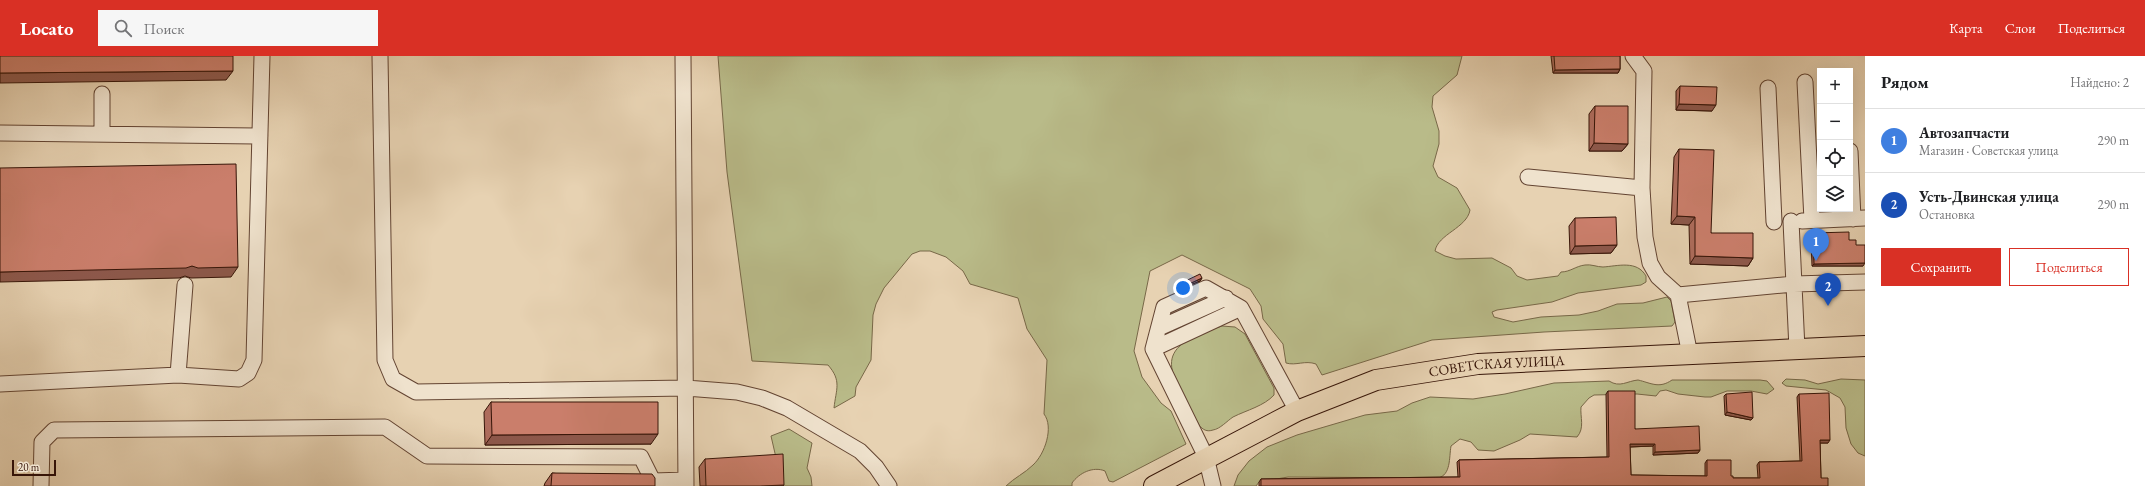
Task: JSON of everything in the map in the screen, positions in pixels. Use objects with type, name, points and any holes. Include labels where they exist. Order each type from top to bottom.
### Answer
[{"type":"main road","name":"СОВЕТСКАЯ УЛИЦА","points":[[1154,486],[1206,457],[1297,411],[1376,380],[1478,364],[1865,346]]},
{"type":"street","points":[[0,384],[178,375],[239,379],[248,372],[254,360],[262,56]]},
{"type":"street","points":[[380,56],[385,360],[393,379],[416,392],[686,388],[737,392],[762,398],[787,408],[860,451],[876,467],[889,486]]},
{"type":"street","points":[[41,486],[42,442],[54,430],[385,427],[427,456],[641,457],[653,481],[686,483],[682,56]]},
{"type":"street","points":[[1633,56],[1644,71],[1642,188],[1645,237],[1650,264],[1658,277],[1678,295],[1690,355]]},
{"type":"street","points":[[1805,82],[1812,220]]},
{"type":"street","points":[[1768,88],[1770,222],[1859,218],[1853,173]]},
{"type":"street","points":[[102,94],[102,134]]},
{"type":"street","points":[[0,132],[260,136]]},
{"type":"street","points":[[1528,177],[1642,188]]},
{"type":"street","points":[[1791,222],[1797,349]]},
{"type":"street","points":[[1678,295],[1794,284],[1865,282]]},
{"type":"street","points":[[178,375],[185,285]]},
{"type":"street","points":[[1213,486],[1206,457],[1153,349],[1164,307],[1206,288],[1226,298],[1241,308],[1297,411]]},
{"type":"street","points":[[1153,349],[1241,308]]},
{"type":"green space","points":[[718,56],[1462,56],[1457,75],[1433,96],[1432,107],[1439,131],[1439,144],[1433,166],[1438,177],[1457,188],[1470,210],[1464,222],[1441,240],[1435,251],[1456,259],[1492,258],[1511,268],[1517,276],[1527,280],[1558,276],[1561,272],[1587,265],[1603,267],[1627,265],[1638,268],[1646,276],[1646,282],[1641,285],[1578,293],[1552,302],[1497,310],[1492,312],[1494,317],[1513,322],[1541,317],[1579,315],[1598,311],[1617,304],[1643,303],[1667,297],[1671,301],[1675,322],[1672,326],[1544,332],[1432,340],[1322,375],[1316,364],[1286,363],[1283,344],[1263,319],[1261,306],[1250,289],[1182,255],[1150,271],[1134,351],[1142,377],[1161,403],[1171,411],[1186,444],[1113,482],[1109,481],[1105,471],[1096,469],[1082,473],[1075,479],[1072,486],[1006,486],[1030,468],[1041,454],[1047,440],[1048,426],[1047,419],[1044,414],[1047,360],[1027,329],[1018,298],[970,284],[963,271],[946,257],[930,251],[920,251],[912,254],[884,288],[876,304],[873,315],[871,360],[856,387],[855,396],[834,408],[837,381],[828,365],[752,361],[727,172]]},
{"type":"green space","points":[[1222,326],[1235,327],[1245,334],[1274,388],[1274,395],[1260,405],[1233,417],[1218,428],[1207,431],[1199,425],[1180,390],[1174,376],[1172,364],[1174,353],[1182,344],[1198,335]]},
{"type":"green space","points":[[1786,379],[1805,380],[1818,384],[1841,379],[1865,380],[1865,456],[1858,453],[1851,444],[1846,428],[1845,407],[1840,398],[1826,390],[1786,386],[1782,383]]},
{"type":"green space","points":[[1638,380],[1659,385],[1672,380],[1760,380],[1767,381],[1774,389],[1767,394],[1751,391],[1727,391],[1711,397],[1678,394],[1666,390],[1660,391],[1656,396],[1637,394],[1594,395],[1581,407],[1582,426],[1577,437],[1530,434],[1494,451],[1478,450],[1471,442],[1460,439],[1451,446],[1447,470],[1438,478],[1288,477],[1259,482],[1256,486],[1234,486],[1238,475],[1249,461],[1267,447],[1297,435],[1365,415],[1397,411],[1412,403],[1430,397],[1473,399],[1505,394],[1554,383],[1609,381],[1620,384]]},
{"type":"green space","points":[[789,429],[812,443],[807,468],[811,477],[812,486],[778,486],[777,462],[771,436]]},
{"type":"building","points":[[0,56],[233,56],[233,71],[0,73]]},
{"type":"building","points":[[1554,56],[1620,56],[1620,69],[1555,70]]},
{"type":"building","points":[[1680,86],[1717,87],[1716,105],[1679,104]]},
{"type":"building","points":[[1595,106],[1628,106],[1628,144],[1594,143]]},
{"type":"building","points":[[1679,149],[1714,150],[1711,233],[1753,233],[1753,258],[1695,256],[1695,217],[1677,216]]},
{"type":"building","points":[[236,164],[238,267],[198,268],[192,266],[186,268],[0,272],[0,168]]},
{"type":"building","points":[[1616,217],[1617,245],[1575,246],[1575,218]]},
{"type":"building","points":[[1849,232],[1849,240],[1856,240],[1856,245],[1865,245],[1865,263],[1814,264],[1813,233]]},
{"type":"building","points":[[1200,274],[1202,278],[1178,289],[1177,285]]},
{"type":"building","points":[[1608,391],[1635,391],[1635,429],[1699,426],[1700,450],[1655,452],[1655,444],[1630,444],[1631,475],[1707,476],[1707,460],[1731,460],[1731,476],[1733,476],[1733,478],[1760,478],[1759,462],[1802,461],[1799,394],[1829,393],[1830,440],[1820,440],[1821,478],[1828,478],[1828,486],[1261,486],[1261,479],[1460,477],[1459,460],[1609,457]]},
{"type":"building","points":[[1752,392],[1753,418],[1727,412],[1726,394]]},
{"type":"building","points":[[491,402],[658,402],[658,434],[492,435]]},
{"type":"building","points":[[783,454],[784,485],[706,486],[705,459]]},
{"type":"building","points":[[552,473],[652,474],[655,478],[655,486],[551,486]]},
{"type":"place","name":"Автозапчасти","points":[[1816,261]]},
{"type":"place","name":"Усть-Двинская улица","points":[[1828,306]]}]
